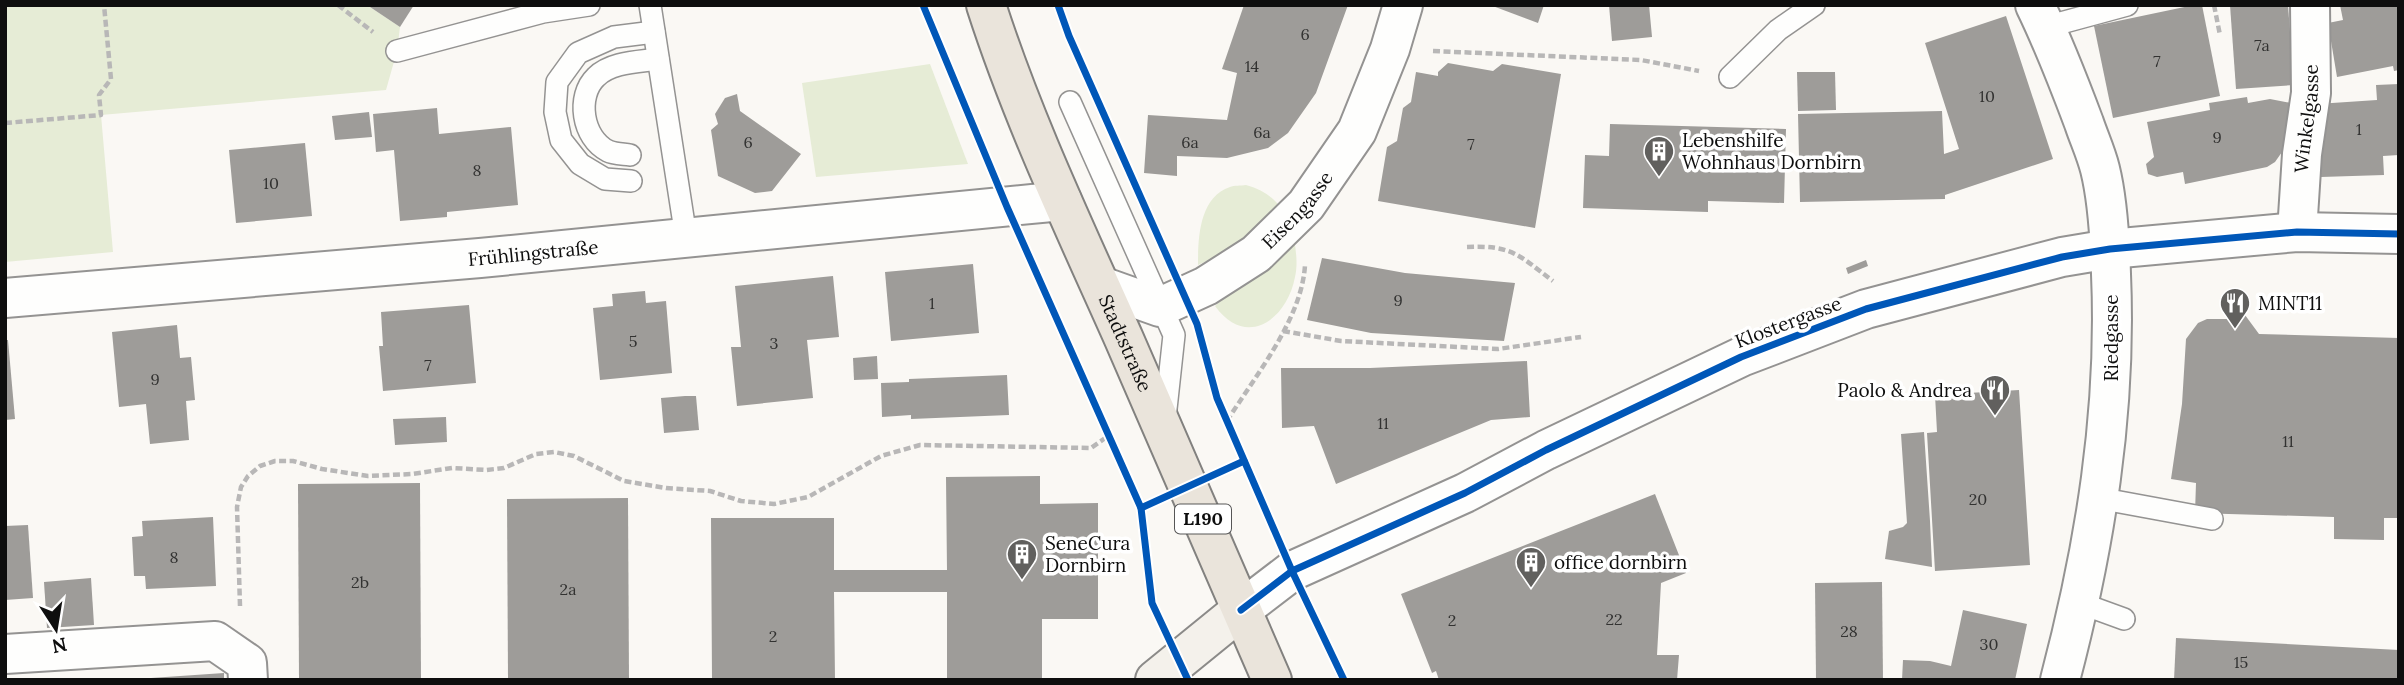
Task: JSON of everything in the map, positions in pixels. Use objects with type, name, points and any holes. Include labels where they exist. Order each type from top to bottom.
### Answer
[{"type":"main road","name":"Stadtstraße","points":[[985,5],[1062,201],[1272,680]]},
{"type":"main road","points":[[1155,680],[1241,610]]},
{"type":"street","name":"Eisengasse","points":[[1160,307],[1206,285],[1256,254],[1306,205],[1357,131],[1390,50],[1403,5]]},
{"type":"street","name":"Winkelgasse","points":[[2297,232],[2302,154],[2311,93],[2310,5]]},
{"type":"street","name":"Riedgasse","points":[[2041,16],[2058,51],[2100,169],[2110,249],[2113,321],[2110,404],[2098,498],[2080,603],[2060,680]]},
{"type":"street","name":"Frühlingstraße","points":[[5,298],[439,262],[1062,201]]},
{"type":"street","name":"Klostergasse","points":[[1241,610],[1292,570],[1465,493],[1546,450],[1741,357],[1866,309],[2062,257],[2110,249],[2297,232],[2399,234]]},
{"type":"street","points":[[1101,286],[1160,307]]},
{"type":"street","points":[[5,654],[215,641],[240,666]]},
{"type":"lane","points":[[397,51],[543,12],[589,5]]},
{"type":"lane","points":[[650,5],[685,237]]},
{"type":"lane","points":[[1730,77],[1778,30],[1814,5]]},
{"type":"lane","points":[[2041,16],[2127,5]]},
{"type":"lane","points":[[631,181],[605,179],[580,164],[561,140],[555,112],[557,82],[578,53],[614,37],[654,32]]},
{"type":"lane","points":[[630,155],[608,151],[593,137],[584,114],[586,91],[597,75],[618,65],[658,59]]},
{"type":"lane","points":[[1070,102],[1174,335],[1163,427]]},
{"type":"lane","points":[[2098,498],[2212,519]]},
{"type":"lane","points":[[2080,603],[2124,619]]},
{"type":"path","points":[[5,123],[101,115],[99,95],[110,79],[104,5]]},
{"type":"path","points":[[338,5],[397,51]]},
{"type":"path","points":[[2214,5],[2220,35]]},
{"type":"path","points":[[1390,50],[1641,60],[1730,77]]},
{"type":"path","points":[[1467,247],[1490,246],[1511,250],[1553,281]]},
{"type":"path","points":[[1227,421],[1283,331],[1341,341],[1498,349],[1581,337]]},
{"type":"path","points":[[1222,409],[1231,431]]},
{"type":"path","points":[[1103,424],[1114,448]]},
{"type":"path","points":[[240,666],[242,628],[237,519],[241,487],[248,475],[260,466],[275,461],[293,461],[322,469],[368,476],[412,474],[452,468],[504,468],[536,454],[554,452],[574,456],[624,481],[666,488],[710,491],[741,501],[774,504],[808,497],[881,456],[920,445],[1091,448],[1108,436]]},
{"type":"green space","points":[[5,5],[367,5],[400,27],[397,51],[386,90],[101,115],[113,252],[5,262]]},
{"type":"green space","points":[[930,64],[968,164],[816,177],[802,83]]},
{"type":"green space","points":[[1246,185],[1267,194],[1283,210],[1222,254],[1198,265],[1200,232],[1206,209],[1220,192],[1233,186]]},
{"type":"green space","points":[[1294,238],[1296,272],[1291,292],[1283,306],[1264,324],[1252,327],[1239,326],[1227,319],[1215,306]]},
{"type":"building","points":[[367,5],[414,5],[400,27]]},
{"type":"building","points":[[1244,5],[1348,5],[1316,93],[1288,133],[1268,148],[1227,158],[1177,156],[1177,176],[1144,173],[1148,115],[1227,120],[1237,73],[1222,69]]},
{"type":"building","points":[[1490,5],[1544,5],[1538,23]]},
{"type":"building","points":[[1609,5],[1649,5],[1652,37],[1612,41]]},
{"type":"building","points":[[2202,5],[2220,96],[2113,118],[2094,26]]},
{"type":"building","points":[[2230,5],[2288,5],[2294,85],[2236,89]]},
{"type":"building","points":[[2340,5],[2399,5],[2399,70],[2394,71],[2393,66],[2337,77],[2328,23],[2343,20]]},
{"type":"building","points":[[2006,16],[2053,159],[1945,195],[1945,199],[1800,202],[1798,114],[1942,111],[1944,154],[1959,149],[1925,43]]},
{"type":"building","points":[[1448,63],[1493,71],[1502,64],[1561,74],[1535,228],[1378,201],[1387,147],[1397,141],[1403,108],[1411,102],[1416,72],[1438,76],[1438,72]]},
{"type":"building","points":[[1797,72],[1835,72],[1836,110],[1798,111]]},
{"type":"building","points":[[2399,84],[2399,155],[2383,156],[2384,175],[2321,177],[2317,104],[2377,100],[2376,85]]},
{"type":"building","points":[[737,94],[740,111],[801,154],[772,191],[755,193],[718,176],[711,130],[718,124],[715,114],[725,98]]},
{"type":"building","points":[[2247,97],[2248,103],[2270,99],[2291,103],[2282,152],[2275,162],[2267,167],[2185,184],[2183,172],[2157,177],[2148,174],[2146,164],[2154,157],[2147,122],[2210,110],[2209,103]]},
{"type":"building","points":[[437,108],[439,134],[511,127],[518,205],[447,212],[447,217],[400,221],[394,150],[376,152],[373,114]]},
{"type":"building","points":[[369,112],[372,137],[335,140],[332,116]]},
{"type":"building","points":[[1610,124],[1786,129],[1784,203],[1708,201],[1708,212],[1583,208],[1585,155],[1609,156]]},
{"type":"building","points":[[305,143],[312,216],[236,223],[229,150]]},
{"type":"building","points":[[1322,258],[1405,273],[1515,283],[1504,341],[1371,333],[1307,320]]},
{"type":"building","points":[[1866,260],[1868,266],[1848,274],[1846,268]]},
{"type":"building","points":[[973,264],[979,333],[891,341],[885,272]]},
{"type":"building","points":[[833,276],[839,337],[807,340],[813,398],[737,406],[731,347],[741,347],[735,286]]},
{"type":"building","points":[[645,291],[646,303],[666,301],[672,373],[600,380],[593,308],[613,306],[612,294]]},
{"type":"building","points":[[469,305],[476,383],[383,391],[379,346],[383,346],[381,312]]},
{"type":"building","points":[[2245,315],[2259,334],[2399,338],[2399,518],[2384,518],[2384,540],[2334,539],[2334,517],[2195,513],[2196,483],[2171,479],[2182,404],[2186,339],[2198,323],[2207,319],[2227,319],[2236,324]]},
{"type":"building","points":[[177,325],[180,358],[191,357],[195,400],[186,401],[189,440],[150,444],[146,404],[119,407],[112,332]]},
{"type":"building","points":[[5,340],[8,340],[15,419],[5,420]]},
{"type":"building","points":[[877,356],[878,379],[854,380],[853,358]]},
{"type":"building","points":[[1527,361],[1530,417],[1491,420],[1336,484],[1314,426],[1282,428],[1281,368],[1370,368]]},
{"type":"building","points":[[1007,375],[1009,415],[911,419],[911,415],[882,417],[881,383],[909,382],[909,379]]},
{"type":"building","points":[[2019,390],[2030,565],[1935,571],[1927,433],[1937,432],[1935,395]]},
{"type":"building","points":[[696,396],[699,430],[664,433],[661,398]]},
{"type":"building","points":[[446,417],[447,442],[395,445],[393,419]]},
{"type":"building","points":[[1924,432],[1932,567],[1885,559],[1889,531],[1907,523],[1901,434]]},
{"type":"building","points":[[1040,476],[1040,504],[1098,503],[1098,619],[1042,619],[1042,680],[947,680],[947,592],[834,592],[835,680],[712,680],[711,518],[834,518],[834,570],[947,570],[946,477]]},
{"type":"building","points":[[420,483],[421,680],[299,680],[298,484]]},
{"type":"building","name":"office dornbirn","points":[[1655,494],[1686,573],[1661,583],[1657,655],[1679,655],[1677,680],[1439,680],[1436,671],[1432,673],[1401,594]]},
{"type":"building","points":[[628,498],[629,680],[508,680],[507,499]]},
{"type":"building","points":[[213,517],[216,586],[146,589],[145,576],[134,576],[132,537],[143,536],[142,521]]},
{"type":"building","points":[[28,525],[33,598],[5,600],[5,526]]},
{"type":"building","points":[[91,578],[94,625],[47,628],[44,582]]},
{"type":"building","points":[[1882,582],[1883,680],[1816,680],[1815,583]]},
{"type":"building","points":[[1963,610],[2027,624],[2015,680],[1902,680],[1903,660],[1930,661],[1951,666]]},
{"type":"building","points":[[2176,638],[2399,650],[2399,680],[2174,680]]},
{"type":"building","points":[[224,673],[224,680],[151,680],[151,678]]},
{"type":"cycle path","points":[[923,5],[1007,207],[1141,508],[1152,603],[1188,680]]},
{"type":"cycle path","points":[[1058,5],[1069,36],[1197,324],[1217,398],[1292,571],[1344,680]]},
{"type":"cycle path","points":[[1241,610],[1292,571],[1465,493],[1546,450],[1741,357],[1866,309],[2062,257],[2110,249],[2297,232],[2399,234]]},
{"type":"cycle path","points":[[1141,508],[1244,461]]},
{"type":"place","name":"Lebenshilfe Wohnhaus Dornbirn","points":[[1659,178]]},
{"type":"place","name":"MINT11","points":[[2235,330]]},
{"type":"place","name":"Paolo & Andrea","points":[[1995,417]]},
{"type":"place","name":"SeneCura Dornbirn","points":[[1022,581]]},
{"type":"place","name":"office dornbirn","points":[[1531,589]]}]
